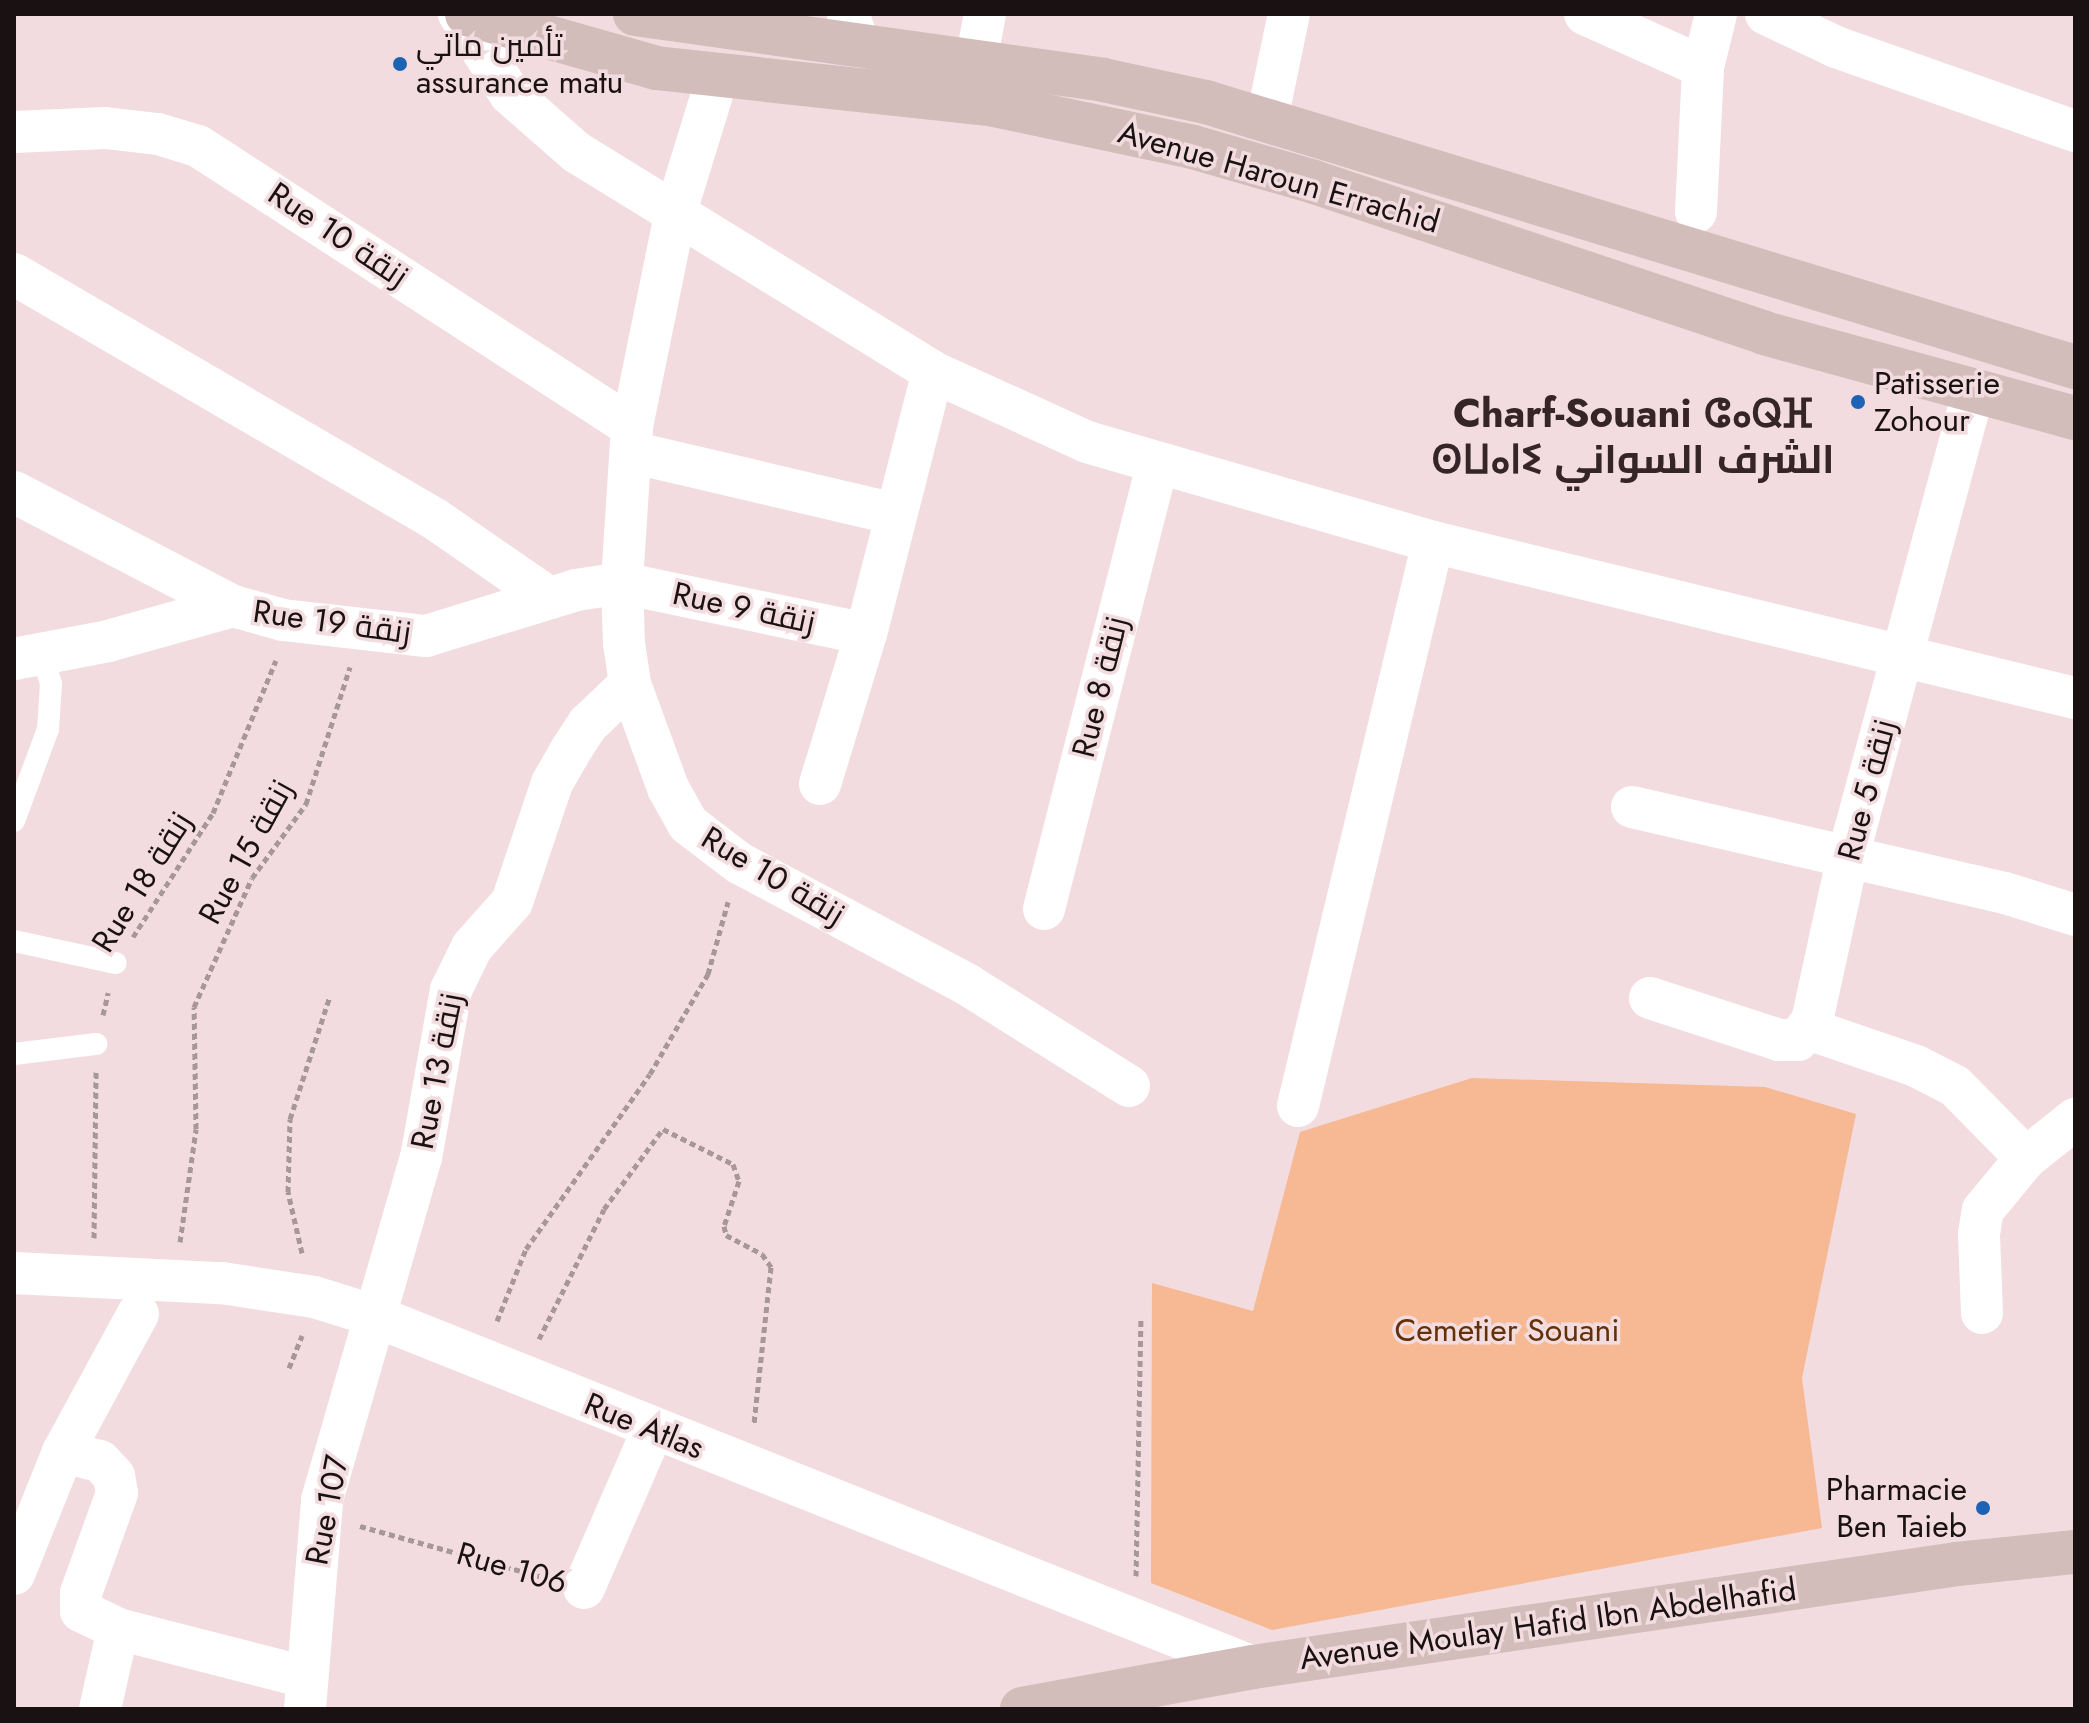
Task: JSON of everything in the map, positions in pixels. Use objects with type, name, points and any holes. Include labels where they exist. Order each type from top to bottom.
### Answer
[{"type":"main road","name":"Avenue Haroun Errachid","points":[[467,14],[656,68],[994,105],[1193,147],[1314,182],[1764,333],[2075,418]]},
{"type":"main road","name":"Avenue Haroun Errachid","points":[[635,14],[854,31],[976,61],[1103,80],[1267,119],[2075,367]]},
{"type":"main road","name":"Avenue Moulay Hafid Ibn Abdelhafid","points":[[1022,1709],[1125,1701],[1253,1667],[2075,1552]]},
{"type":"street","points":[[459,14],[492,72],[538,122],[675,215],[933,372],[1087,442],[1157,466],[1433,542],[2075,698]]},
{"type":"street","points":[[976,61],[985,14]]},
{"type":"street","points":[[1267,119],[1289,14]]},
{"type":"street","points":[[1585,14],[1703,67]]},
{"type":"street","points":[[1696,212],[1703,67],[1716,14]]},
{"type":"street","points":[[1766,14],[1836,47],[2075,131]]},
{"type":"street","name":"Rue 10 زنقة","points":[[718,75],[675,215],[631,440],[622,583],[630,684],[680,814],[739,863],[968,985],[1129,1086]]},
{"type":"street","name":"Rue 10 زنقة","points":[[14,132],[105,128],[158,134],[198,146],[631,440]]},
{"type":"street","points":[[14,274],[435,519],[549,598]]},
{"type":"street","points":[[820,784],[866,634],[933,372]]},
{"type":"street","name":"Rue 5 زنقة","points":[[1808,1029],[1847,860],[1974,389]]},
{"type":"street","points":[[631,440],[896,514]]},
{"type":"street","name":"Rue 8 زنقة","points":[[1044,909],[1157,466]]},
{"type":"street","name":"Rue 19 زنقة","points":[[14,492],[233,606],[283,620],[414,636],[455,630],[549,598],[622,583]]},
{"type":"street","points":[[1298,1106],[1433,542]]},
{"type":"street","name":"Rue 9 زنقة","points":[[622,583],[866,634]]},
{"type":"street","points":[[28,658],[233,606]]},
{"type":"street","name":"Rue 13 زنقة","points":[[372,1315],[421,1158],[459,968],[507,910],[552,783],[569,753],[588,724],[630,684]]},
{"type":"street","points":[[1632,807],[1847,860],[2005,893],[2075,915]]},
{"type":"street","points":[[1650,998],[1779,1040],[1798,1040],[1808,1029],[1916,1066],[1955,1086],[2026,1158]]},
{"type":"street","points":[[1982,1313],[1979,1234],[1983,1210],[2026,1158],[2075,1119]]},
{"type":"street","name":"Rue Atlas","points":[[14,1273],[175,1279],[314,1297],[372,1315],[1253,1667]]},
{"type":"street","points":[[14,1574],[63,1452],[138,1314]]},
{"type":"street","name":"Rue 107","points":[[305,1693],[320,1515],[372,1315]]},
{"type":"street","name":"Rue 106","points":[[584,1588],[653,1429]]},
{"type":"street","points":[[63,1452],[100,1461],[114,1476],[117,1493],[79,1600],[86,1615],[118,1629],[305,1693]]},
{"type":"street","points":[[100,1709],[118,1629]]},
{"type":"lane","points":[[14,821],[48,729],[51,684],[28,658]]},
{"type":"lane","points":[[14,941],[116,963]]},
{"type":"lane","points":[[14,1054],[96,1044]]},
{"type":"path","name":"Rue 15 زنقة","points":[[175,1279],[196,1129],[194,1007],[252,878],[306,804],[354,656]]},
{"type":"path","name":"Rue 18 زنقة","points":[[94,1275],[96,1044],[116,963],[213,813],[275,668]]},
{"type":"path","points":[[495,1326],[526,1249],[650,1074],[708,974],[739,863]]},
{"type":"path","points":[[289,1368],[314,1297],[290,1211],[290,1119],[330,996]]},
{"type":"path","points":[[540,1338],[604,1209],[663,1129],[733,1164],[739,1181],[724,1226],[726,1235],[762,1254],[771,1267],[755,1407]]},
{"type":"path","points":[[1135,1621],[1141,1317]]},
{"type":"path","name":"Rue 106","points":[[320,1515],[584,1588]]},
{"type":"green space","name":"Cemetier Souani","points":[[1472,1078],[1765,1087],[1856,1114],[1802,1378],[1822,1528],[1272,1630],[1151,1583],[1152,1283],[1253,1311],[1300,1132]]},
{"type":"place","name":"تأمين ماتي assurance matu","points":[[400,64]]},
{"type":"place","name":"Patisserie Zohour","points":[[1858,402]]},
{"type":"place","name":"Pharmacie Ben Taieb","points":[[1983,1508]]},
{"type":"district","name":"Charf-Souani ⵛⴰⵕⴼ ⵙⵡⴰⵏⵉ الشرف السواني","points":[[1633,436]]}]
